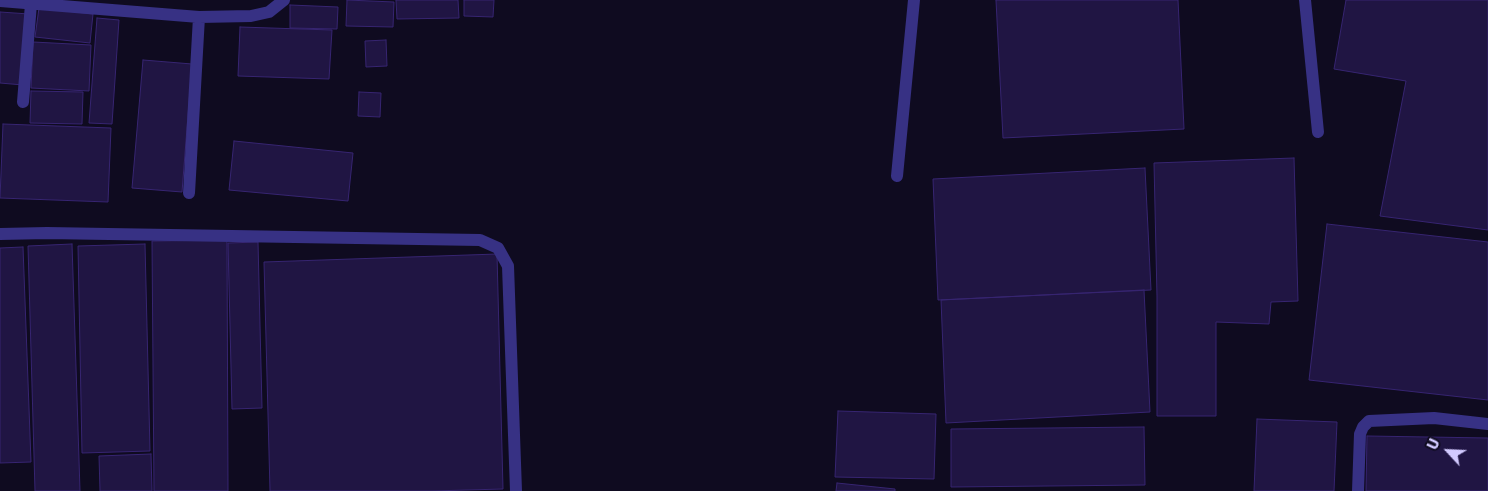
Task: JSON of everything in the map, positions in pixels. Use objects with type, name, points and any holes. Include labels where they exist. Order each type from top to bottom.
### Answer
[{"type":"street","points":[[0,1],[199,17],[251,16],[269,12],[284,0]]},
{"type":"street","points":[[897,176],[914,0]]},
{"type":"street","points":[[1305,0],[1318,132]]},
{"type":"street","points":[[23,102],[32,4]]},
{"type":"street","points":[[189,193],[199,17]]},
{"type":"street","points":[[0,234],[47,233],[480,240],[498,248],[508,266],[516,491]]},
{"type":"street","points":[[1358,491],[1360,434],[1363,427],[1369,421],[1434,418],[1488,424]]},
{"type":"building","points":[[347,0],[394,2],[393,27],[346,26]]},
{"type":"building","points":[[396,0],[458,0],[459,18],[397,19]]},
{"type":"building","points":[[464,0],[494,0],[493,17],[464,16]]},
{"type":"building","points":[[996,0],[1178,0],[1184,129],[1003,138]]},
{"type":"building","points":[[1346,0],[1488,0],[1488,230],[1380,216],[1406,81],[1334,69]]},
{"type":"building","points":[[290,5],[338,7],[337,29],[290,28]]},
{"type":"building","points":[[39,8],[93,14],[90,43],[35,37]]},
{"type":"building","points":[[0,12],[29,14],[23,85],[0,83]]},
{"type":"building","points":[[97,18],[119,20],[112,124],[89,123]]},
{"type":"building","points":[[240,27],[332,30],[329,79],[238,76]]},
{"type":"building","points":[[386,40],[387,66],[366,67],[365,41]]},
{"type":"building","points":[[33,42],[91,45],[89,91],[31,88]]},
{"type":"building","points":[[143,60],[192,64],[182,192],[132,188]]},
{"type":"building","points":[[31,91],[83,92],[82,124],[30,123]]},
{"type":"building","points":[[359,92],[381,93],[380,117],[358,116]]},
{"type":"building","points":[[3,124],[111,128],[108,202],[0,198]]},
{"type":"building","points":[[234,141],[353,153],[348,201],[229,190]]},
{"type":"building","points":[[1294,158],[1298,301],[1271,302],[1269,324],[1216,322],[1216,416],[1157,416],[1154,163]]},
{"type":"building","points":[[1145,168],[1151,290],[938,300],[933,179]]},
{"type":"building","points":[[1327,224],[1488,242],[1488,400],[1309,380]]},
{"type":"building","points":[[227,240],[228,491],[154,491],[152,241]]},
{"type":"building","points":[[258,242],[262,408],[232,409],[228,243]]},
{"type":"building","points":[[72,244],[80,491],[35,491],[28,246]]},
{"type":"building","points":[[145,244],[150,451],[82,453],[78,246]]},
{"type":"building","points":[[23,247],[31,462],[0,463],[0,248]]},
{"type":"building","points":[[497,254],[503,489],[270,491],[264,262]]},
{"type":"building","points":[[1144,290],[1150,412],[946,423],[941,300]]},
{"type":"building","points":[[838,411],[936,414],[934,479],[835,477]]},
{"type":"building","points":[[1257,419],[1337,422],[1334,491],[1254,491]]},
{"type":"building","points":[[1144,427],[1145,485],[951,487],[951,429]]},
{"type":"building","points":[[1367,436],[1488,438],[1488,491],[1366,491]]},
{"type":"building","points":[[151,454],[152,491],[100,491],[99,456]]},
{"type":"building","points":[[837,483],[895,489],[895,491],[836,491]]}]
